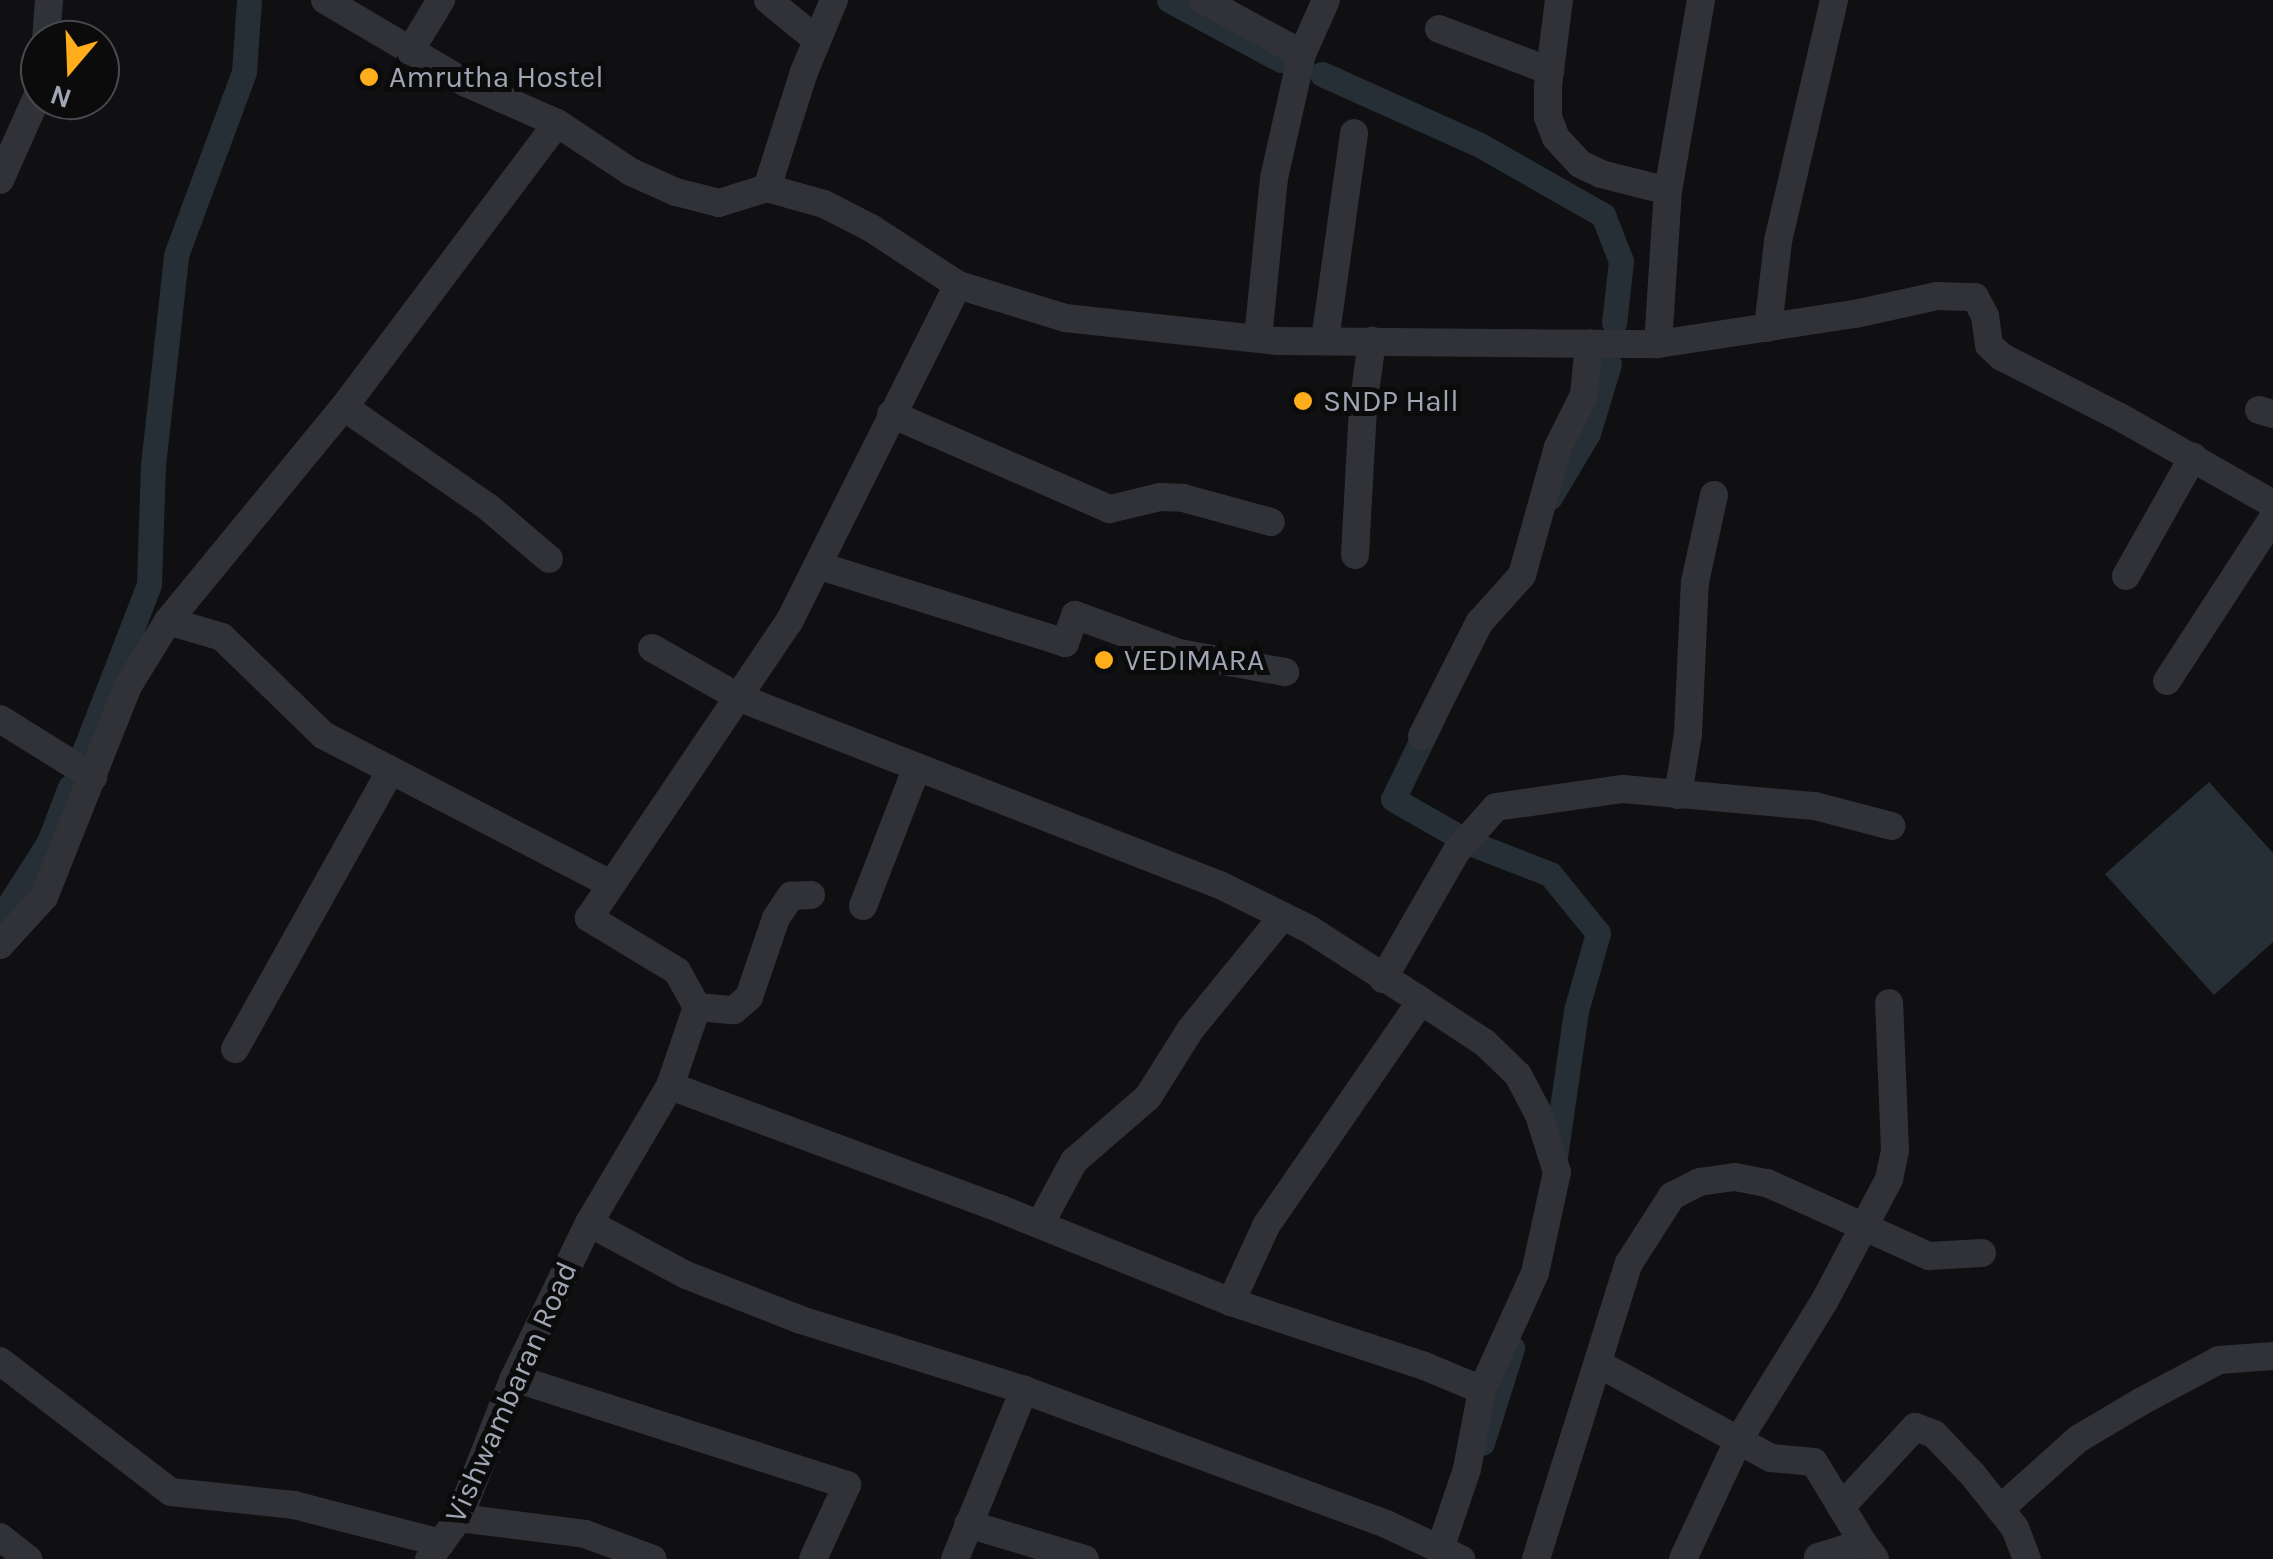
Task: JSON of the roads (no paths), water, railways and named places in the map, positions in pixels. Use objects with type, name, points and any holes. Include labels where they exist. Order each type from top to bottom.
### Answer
[{"type":"street","points":[[325,0],[466,83],[557,123],[631,172],[676,192],[719,204],[767,188],[824,204],[871,228],[958,285],[1065,318],[1258,338],[1658,344],[1937,296],[1975,298],[1985,316],[1989,345],[2002,357],[2193,457],[2273,504]]},
{"type":"street","points":[[410,51],[441,0]]},
{"type":"street","points":[[768,0],[817,40]]},
{"type":"street","points":[[767,188],[834,0]]},
{"type":"street","points":[[1258,338],[1274,178],[1302,54],[1326,0]]},
{"type":"street","points":[[1558,0],[1548,117],[1556,138],[1580,164],[1601,174],[1668,192]]},
{"type":"street","points":[[1658,344],[1668,192],[1701,0]]},
{"type":"street","points":[[1768,328],[1778,240],[1834,0]]},
{"type":"street","points":[[1207,1],[1302,54]]},
{"type":"street","points":[[1439,29],[1550,71]]},
{"type":"street","points":[[0,180],[27,120]]},
{"type":"street","points":[[0,945],[44,897],[128,686],[168,621],[344,407],[557,123]]},
{"type":"street","points":[[1325,340],[1354,132]]},
{"type":"street","points":[[811,895],[791,896],[776,918],[749,997],[734,1010],[697,1008],[677,971],[589,918],[609,883],[740,698],[820,566],[891,414],[958,285]]},
{"type":"street","points":[[1355,555],[1363,407],[1372,340]]},
{"type":"street","points":[[1422,736],[1479,622],[1522,575],[1558,448],[1584,395],[1589,343]]},
{"type":"street","points":[[344,407],[488,507],[548,559]]},
{"type":"street","points":[[891,414],[1110,510],[1160,497],[1183,498],[1270,522]]},
{"type":"street","points":[[2126,576],[2193,457]]},
{"type":"street","points":[[1678,795],[1688,734],[1695,582],[1714,495]]},
{"type":"street","points":[[2167,680],[2273,518]]},
{"type":"street","points":[[820,566],[1065,644],[1076,615],[1179,652],[1285,672]]},
{"type":"street","points":[[168,621],[222,637],[323,736],[609,883]]},
{"type":"street","points":[[590,1223],[686,1275],[801,1320],[1024,1390],[1386,1524],[1451,1554],[1482,1390],[1535,1273],[1557,1172],[1539,1116],[1518,1075],[1485,1043],[1283,916],[1220,885],[740,698],[652,648]]},
{"type":"street","points":[[0,719],[93,777]]},
{"type":"street","points":[[863,906],[917,767]]},
{"type":"street","points":[[235,1049],[389,773]]},
{"type":"street","points":[[1384,979],[1456,852],[1496,808],[1623,790],[1815,806],[1891,826]]},
{"type":"street","points":[[1040,1224],[1074,1161],[1148,1097],[1190,1030],[1283,916]]},
{"type":"street","points":[[1231,1302],[1266,1226],[1420,1001]]},
{"type":"street","points":[[1683,1559],[1738,1440],[1824,1302],[1888,1179],[1895,1150],[1888,1003]]},
{"type":"street","name":"Vishwambaran Road","points":[[435,1551],[459,1518],[514,1378],[590,1223],[670,1086],[697,1008]]},
{"type":"street","points":[[670,1086],[1040,1224],[1231,1302],[1422,1365],[1482,1390]]},
{"type":"street","points":[[1536,1559],[1630,1263],[1648,1228],[1672,1196],[1699,1182],[1735,1178],[1767,1182],[1929,1256],[1982,1253]]},
{"type":"street","points":[[2000,1509],[2078,1440],[2142,1401],[2219,1360],[2273,1356]]},
{"type":"street","points":[[0,1361],[171,1492],[294,1505],[435,1551]]},
{"type":"street","points":[[1599,1364],[1771,1458],[1814,1462],[1869,1551],[1818,1556]]},
{"type":"street","points":[[514,1378],[848,1486],[814,1559]]},
{"type":"street","points":[[954,1559],[1024,1390]]},
{"type":"street","points":[[1841,1507],[1915,1427],[1934,1434],[2000,1509],[2016,1528],[2027,1559]]},
{"type":"street","points":[[459,1518],[585,1534],[653,1559]]},
{"type":"street","points":[[968,1524],[1085,1559]]},
{"type":"street","points":[[0,1537],[28,1559]]},
{"type":"waterway","points":[[84,752],[149,584],[153,465],[176,255],[244,72],[249,0]]},
{"type":"waterway","points":[[1169,0],[1281,60]]},
{"type":"waterway","points":[[1322,74],[1478,144],[1603,215],[1621,261],[1614,323]]},
{"type":"waterway","points":[[1550,497],[1588,433],[1609,364]]},
{"type":"waterway","points":[[1433,717],[1393,799],[1470,843],[1550,874],[1598,933],[1576,1011],[1554,1163]]},
{"type":"waterway","points":[[0,919],[49,842],[70,787]]},
{"type":"waterway","points":[[1482,1443],[1512,1348]]},
{"type":"place","name":"Amrutha Hostel","points":[[369,77]]},
{"type":"place","name":"SNDP Hall","points":[[1303,401]]},
{"type":"place","name":"VEDIMARA","points":[[1104,660]]}]
